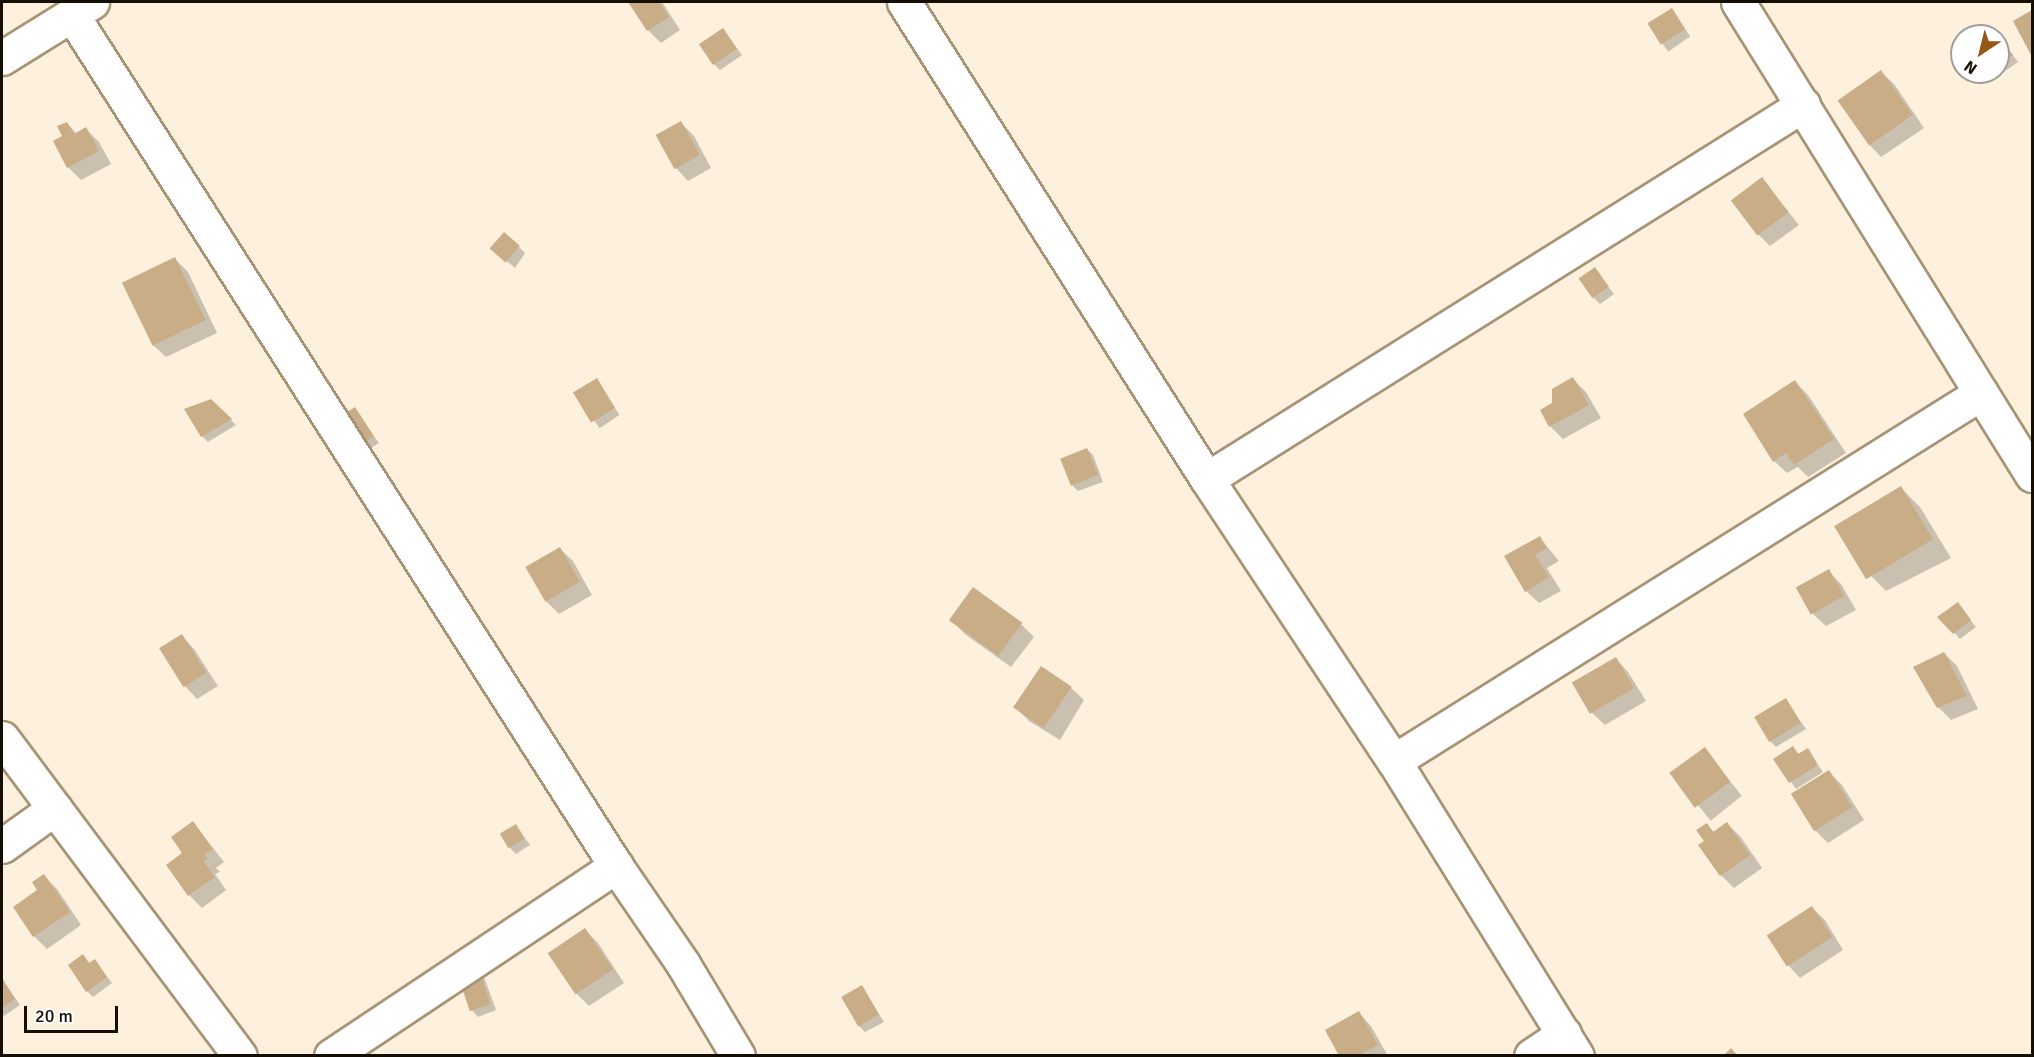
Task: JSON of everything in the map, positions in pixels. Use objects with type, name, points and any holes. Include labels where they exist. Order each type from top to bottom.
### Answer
[{"type":"street","points":[[904,2],[1207,479],[1394,761],[1571,1045],[1531,1056]]},
{"type":"street","points":[[1738,2],[2032,475]]},
{"type":"street","points":[[2,58],[82,8],[616,866],[682,964],[738,1056]]},
{"type":"street","points":[[1207,479],[1803,105]]},
{"type":"street","points":[[1394,761],[1981,393]]},
{"type":"street","points":[[2,738],[240,1056]]},
{"type":"street","points":[[2,846],[55,808]]},
{"type":"street","points":[[331,1056],[616,866]]},
{"type":"building","points":[[628,2],[659,2],[669,17],[647,31]]},
{"type":"building","points":[[1672,8],[1685,29],[1661,45],[1647,23]]},
{"type":"building","points":[[2032,10],[2032,57],[2013,21]]},
{"type":"building","points":[[723,28],[737,49],[713,65],[699,44]]},
{"type":"building","points":[[1881,70],[1913,115],[1869,145],[1838,100]]},
{"type":"building","points":[[681,121],[700,155],[675,169],[656,135]]},
{"type":"building","points":[[67,122],[74,134],[86,127],[99,151],[67,168],[53,141],[62,136],[57,126]]},
{"type":"building","points":[[1762,177],[1788,212],[1757,236],[1731,200]]},
{"type":"building","points":[[504,232],[520,246],[505,262],[490,249]]},
{"type":"building","points":[[175,257],[206,320],[153,346],[122,283]]},
{"type":"building","points":[[1595,267],[1609,287],[1592,298],[1579,278]]},
{"type":"building","points":[[1573,377],[1589,405],[1549,427],[1540,410],[1552,403],[1552,389]]},
{"type":"building","points":[[597,378],[615,408],[591,422],[573,392]]},
{"type":"building","points":[[1795,380],[1834,439],[1794,465],[1786,453],[1773,462],[1743,414]]},
{"type":"building","points":[[211,399],[232,419],[201,437],[184,409]]},
{"type":"building","points":[[355,407],[374,436],[351,451],[332,422]]},
{"type":"building","points":[[1087,448],[1098,475],[1071,486],[1060,459]]},
{"type":"building","points":[[1901,486],[1933,539],[1866,579],[1834,526]]},
{"type":"building","points":[[1540,536],[1547,548],[1535,555],[1549,577],[1525,592],[1504,556]]},
{"type":"building","points":[[560,547],[580,582],[545,602],[525,567]]},
{"type":"building","points":[[1829,569],[1844,596],[1811,615],[1796,587]]},
{"type":"building","points":[[973,587],[1022,623],[998,656],[949,620]]},
{"type":"building","points":[[1958,602],[1971,620],[1953,634],[1937,617]]},
{"type":"building","points":[[182,634],[206,673],[183,687],[159,648]]},
{"type":"building","points":[[1944,652],[1967,696],[1937,708],[1913,667]]},
{"type":"building","points":[[1616,657],[1634,688],[1590,714],[1572,682]]},
{"type":"building","points":[[1041,666],[1072,687],[1044,728],[1013,707]]},
{"type":"building","points":[[1786,698],[1801,723],[1769,742],[1754,717]]},
{"type":"building","points":[[1793,746],[1798,754],[1808,748],[1818,765],[1789,783],[1773,759]]},
{"type":"building","points":[[1705,747],[1730,782],[1695,808],[1669,773]]},
{"type":"building","points":[[1829,770],[1852,807],[1814,831],[1791,794]]},
{"type":"building","points":[[193,821],[213,849],[204,854],[208,859],[203,861],[215,877],[188,896],[166,865],[182,853],[171,837]]},
{"type":"building","points":[[1727,822],[1750,855],[1720,876],[1698,845],[1704,841],[1696,830],[1707,823],[1713,832]]},
{"type":"building","points":[[516,824],[525,839],[508,848],[500,834]]},
{"type":"building","points":[[44,874],[70,912],[33,937],[13,907],[37,890],[32,882]]},
{"type":"building","points":[[1812,906],[1832,937],[1787,966],[1767,935]]},
{"type":"building","points":[[585,928],[613,969],[576,995],[548,953]]},
{"type":"building","points":[[83,954],[89,963],[95,959],[107,977],[86,992],[68,965]]},
{"type":"building","points":[[479,970],[491,1004],[470,1011],[458,977]]},
{"type":"building","points":[[2,978],[15,999],[2,1008]]},
{"type":"building","points":[[862,985],[879,1014],[858,1026],[841,997]]},
{"type":"building","points":[[1359,1011],[1378,1045],[1358,1056],[1339,1056],[1325,1030]]},
{"type":"building","points":[[1731,1048],[1738,1056],[1723,1056]]}]
